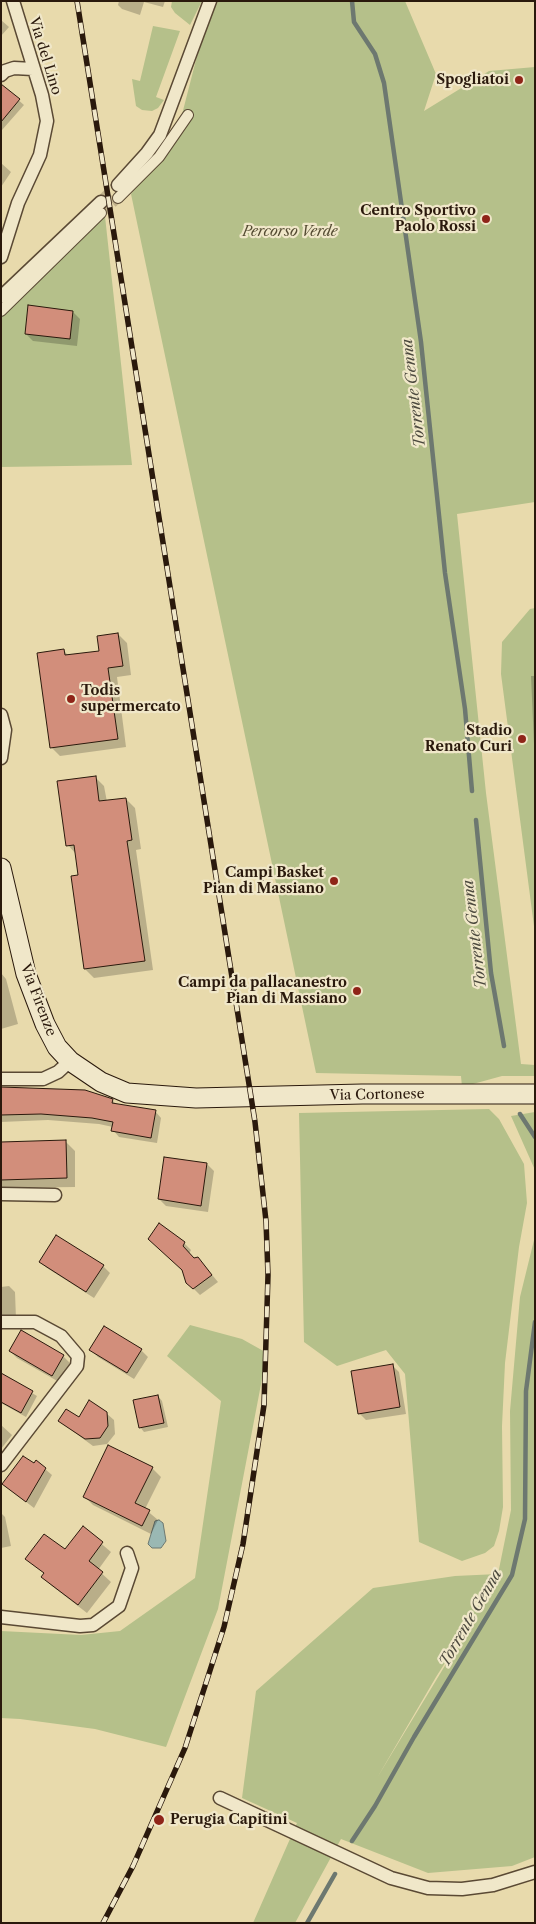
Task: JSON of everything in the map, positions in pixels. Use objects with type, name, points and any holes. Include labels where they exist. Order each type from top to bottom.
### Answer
[{"type":"main road","name":"Via Firenze","points":[[1,868],[26,974],[45,1024],[57,1048],[70,1061],[101,1082],[127,1093],[219,1098]]},
{"type":"main road","name":"Via Cortonese","points":[[219,1098],[371,1094],[535,1094]]},
{"type":"street","name":"Via del Lino","points":[[1,257],[18,203],[40,154],[47,121],[42,95],[12,1]]},
{"type":"street","points":[[118,191],[160,135],[210,1]]},
{"type":"street","points":[[1,75],[5,71],[14,68],[33,69]]},
{"type":"street","points":[[118,191],[159,157],[188,115]]},
{"type":"street","points":[[1,297],[101,208]]},
{"type":"street","points":[[1,311],[101,208]]},
{"type":"street","points":[[1,716],[5,730],[1,758]]},
{"type":"street","points":[[1,1079],[43,1078],[58,1072],[70,1061]]},
{"type":"street","points":[[1,1194],[55,1194]]},
{"type":"street","points":[[1,1322],[35,1322],[61,1336],[78,1356],[77,1366],[1,1465]]},
{"type":"street","points":[[1,1617],[80,1626],[93,1625],[119,1606],[132,1568],[127,1553]]},
{"type":"street","points":[[220,1798],[390,1878],[428,1888],[462,1889],[493,1885],[535,1872]]},
{"type":"green space","points":[[172,1],[202,1],[190,25],[175,13],[171,7]]},
{"type":"green space","name":"Percorso Verde","points":[[214,1],[405,1],[436,74],[424,111],[489,71],[535,67],[535,502],[457,514],[486,793],[521,1064],[535,1065],[535,1076],[502,1076],[462,1087],[461,1076],[316,1073],[131,194],[177,134],[197,56]]},
{"type":"green space","points":[[153,26],[180,31],[156,97],[164,100],[158,108],[152,111],[142,110],[136,106],[132,79],[140,81]]},
{"type":"green space","points":[[104,207],[132,465],[1,467],[1,315]]},
{"type":"green space","name":"Stadio Renato Curi","points":[[535,608],[535,934],[501,674],[502,642],[530,609]]},
{"type":"green space","points":[[489,1109],[499,1119],[524,1164],[527,1203],[519,1247],[505,1363],[502,1426],[503,1507],[499,1531],[494,1546],[485,1553],[462,1561],[419,1542],[405,1374],[386,1350],[337,1366],[304,1342],[299,1113]]},
{"type":"green space","points":[[535,1112],[535,1170],[511,1116]]},
{"type":"green space","points":[[535,1236],[535,1857],[512,1866],[428,1873],[341,1839],[295,1923],[253,1923],[297,1823],[242,1798],[256,1691],[373,1588],[455,1576],[498,1574],[511,1510],[510,1411],[520,1297]],"holes":[[[475,1616],[377,1778],[436,1677]]]},
{"type":"green space","points":[[190,1325],[242,1339],[267,1353],[218,1609],[166,1747],[95,1729],[1,1718],[1,1631],[81,1635],[120,1631],[195,1578],[221,1401],[167,1356]]},
{"type":"water","points":[[159,1520],[163,1523],[166,1541],[161,1548],[152,1548],[148,1544],[155,1521]]},
{"type":"building","points":[[1,84],[20,99],[1,122]]},
{"type":"building","points":[[28,305],[73,311],[70,339],[25,334]]},
{"type":"building","points":[[118,633],[123,666],[108,668],[118,739],[50,748],[37,653],[64,649],[65,655],[99,651],[97,636]]},
{"type":"building","points":[[96,776],[99,801],[126,798],[132,840],[127,841],[145,961],[84,969],[71,876],[78,875],[74,845],[66,846],[57,781]]},
{"type":"building","points":[[1,1087],[85,1090],[113,1099],[112,1103],[156,1110],[151,1138],[111,1131],[113,1122],[92,1118],[41,1114],[1,1115]]},
{"type":"building","points":[[66,1140],[67,1178],[1,1180],[1,1142]]},
{"type":"building","points":[[164,1157],[207,1163],[201,1206],[158,1199]]},
{"type":"building","points":[[159,1223],[185,1242],[183,1246],[194,1258],[198,1257],[212,1275],[193,1289],[186,1283],[182,1270],[148,1239]]},
{"type":"building","points":[[56,1235],[104,1265],[86,1292],[39,1262]]},
{"type":"building","points":[[104,1326],[142,1349],[127,1373],[89,1350]]},
{"type":"building","points":[[21,1330],[64,1355],[52,1376],[9,1351]]},
{"type":"building","points":[[393,1364],[400,1407],[358,1414],[351,1371]]},
{"type":"building","points":[[1,1373],[33,1391],[21,1413],[1,1402]]},
{"type":"building","points":[[158,1395],[164,1423],[139,1428],[133,1400]]},
{"type":"building","points":[[89,1400],[107,1412],[108,1426],[100,1438],[85,1439],[58,1421],[66,1409],[79,1417]]},
{"type":"building","points":[[108,1445],[153,1467],[135,1503],[150,1510],[142,1526],[83,1497]]},
{"type":"building","points":[[23,1456],[34,1463],[36,1460],[46,1468],[26,1502],[2,1484]]},
{"type":"building","points":[[83,1526],[103,1542],[89,1561],[103,1572],[78,1605],[41,1577],[44,1573],[25,1559],[44,1534],[65,1549]]},
{"type":"waterway","name":"Torrente Genna","points":[[352,1],[354,22],[375,54],[384,83],[421,342],[445,573],[465,709],[472,791]]},
{"type":"waterway","name":"Torrente Genna","points":[[476,820],[491,973],[504,1046]]},
{"type":"waterway","name":"Torrente Genna","points":[[520,1114],[535,1137]]},
{"type":"waterway","name":"Torrente Genna","points":[[352,1841],[375,1806],[414,1737],[512,1575],[525,1519],[526,1391],[535,1322]]},
{"type":"waterway","name":"Torrente Genna","points":[[307,1923],[335,1874]]},
{"type":"tunnel","points":[[101,202],[118,185]]},
{"type":"tunnel","points":[[101,213],[118,198]]},
{"type":"railway","points":[[77,1],[255,1122],[266,1221],[268,1275],[264,1405],[243,1544],[224,1627],[185,1748],[133,1866],[103,1923]]},
{"type":"place","name":"Spogliatoi","points":[[519,80]]},
{"type":"place","name":"Centro Sportivo Paolo Rossi","points":[[486,219]]},
{"type":"place","name":"Todis supermercato","points":[[71,699]]},
{"type":"place","name":"Stadio Renato Curi","points":[[522,739]]},
{"type":"place","name":"Campi Basket Pian di Massiano","points":[[334,881]]},
{"type":"place","name":"Campi da pallacanestro Pian di Massiano","points":[[357,991]]},
{"type":"place","name":"Perugia Capitini","points":[[159,1820]]}]
